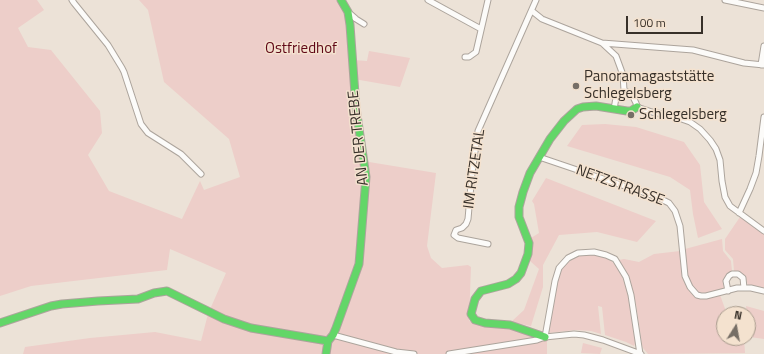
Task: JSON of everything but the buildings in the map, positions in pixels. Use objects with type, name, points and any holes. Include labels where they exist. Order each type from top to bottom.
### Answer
[{"type":"street","name":"AN DER TREBE","points":[[341,0],[348,12],[364,24]]},
{"type":"street","points":[[428,0],[481,29]]},
{"type":"street","points":[[465,57],[469,57],[476,52],[488,0]]},
{"type":"street","name":"IM RITZETAL","points":[[488,244],[458,238],[454,235],[456,230],[462,228],[466,224],[468,219],[472,173],[478,131],[536,0]]},
{"type":"street","points":[[725,0],[764,8]]},
{"type":"street","points":[[75,1],[108,45],[124,72],[141,124],[148,133],[181,154],[201,174]]},
{"type":"street","points":[[532,11],[542,19],[602,43],[693,50],[706,52],[744,63],[763,65],[764,46]]},
{"type":"street","name":"AN DER TREBE","points":[[326,354],[359,264],[366,177],[356,108],[348,12]]},
{"type":"street","points":[[602,43],[616,56],[623,75],[624,90],[616,98],[614,109]]},
{"type":"street","points":[[624,90],[629,92],[633,97],[636,107]]},
{"type":"street","points":[[545,337],[510,326],[485,323],[475,320],[472,318],[471,314],[475,299],[481,291],[508,284],[516,279],[521,273],[528,254],[529,243],[519,217],[519,207],[530,173],[550,139],[564,121],[578,109],[592,106],[627,111],[631,111],[636,107]]},
{"type":"street","points":[[636,107],[673,116],[690,122],[700,129],[717,150],[720,160],[725,197],[730,206],[764,231]]},
{"type":"street","points":[[740,213],[756,173],[764,116]]},
{"type":"street","name":"NETZSTRASSE","points":[[539,157],[657,197],[669,203],[675,211],[680,226],[685,276],[690,287],[697,295],[706,296],[737,288],[764,291]]},
{"type":"street","points":[[449,354],[536,340],[545,337],[574,334],[604,340],[640,354],[631,295],[626,277],[615,259],[594,252],[578,253],[568,258],[559,268],[555,281],[545,337]]},
{"type":"street","points":[[728,291],[726,281],[729,276],[734,274],[738,274],[742,278],[744,281],[744,288]]},
{"type":"street","points":[[0,323],[56,305],[138,299],[154,293],[167,291],[224,319],[251,328],[331,338],[396,352],[414,354]]},
{"type":"green space","name":"Ostfriedhof","points":[[0,0],[37,0],[44,10],[18,28],[28,47],[51,50],[100,111],[102,133],[88,155],[109,191],[182,219],[200,181],[204,190],[240,177],[229,139],[164,82],[148,10],[139,0],[341,0],[348,12],[354,60],[367,61],[369,51],[410,58],[400,87],[354,79],[363,161],[436,173],[427,246],[431,258],[442,268],[468,265],[471,267],[469,321],[482,325],[510,327],[547,340],[547,354],[23,354],[25,347],[90,338],[155,332],[201,341],[208,314],[226,273],[170,249],[167,270],[31,286],[0,296]]},
{"type":"green space","points":[[605,124],[636,127],[684,142],[700,165],[704,202],[722,229],[698,238],[690,190],[670,177],[567,146],[582,125]]},
{"type":"green space","points":[[546,178],[656,221],[637,242],[597,232],[559,235],[543,265],[543,287],[531,326],[511,322],[524,310],[539,269],[530,261],[531,238],[539,233],[534,204],[532,201]]},
{"type":"green space","points":[[740,217],[764,234],[764,288],[748,285],[745,276],[734,271],[733,259],[725,250],[725,239]]},
{"type":"green space","points":[[722,239],[723,251],[731,261],[732,271],[725,277],[723,284],[724,289],[707,294],[699,293],[692,287],[688,278],[685,249]]},
{"type":"green space","points":[[680,251],[683,277],[686,286],[693,295],[708,298],[720,295],[724,306],[716,306],[716,346],[745,346],[745,353],[648,354],[642,345],[636,304],[628,277],[619,260],[624,259],[639,262],[654,254]]},
{"type":"green space","points":[[588,254],[602,256],[617,266],[620,271],[630,300],[636,342],[634,346],[605,335],[602,307],[598,306],[601,334],[591,331],[575,330],[549,333],[547,330],[554,293],[561,269],[576,256]]},
{"type":"green space","points":[[756,309],[764,311],[764,339],[756,338]]},
{"type":"green space","points":[[583,343],[602,348],[600,354],[581,353]]},
{"type":"traffic: fast","points":[[326,354],[328,341],[336,328],[359,264],[366,177],[356,108],[350,25],[348,12],[341,0]]},
{"type":"traffic: fast","points":[[545,337],[510,325],[485,323],[475,320],[471,314],[475,299],[481,291],[508,284],[516,279],[521,273],[528,254],[529,243],[519,217],[519,207],[523,192],[530,173],[550,139],[564,121],[577,109],[583,107],[596,106],[627,111],[631,111],[637,107]]},
{"type":"traffic: fast","points":[[0,323],[51,306],[98,301],[138,299],[154,293],[167,291],[224,319],[251,328],[328,341]]},
{"type":"place","name":"Panoramagaststätte Schlegelsberg","points":[[576,86]]},
{"type":"place","name":"Schlegelsberg","points":[[631,115]]}]
